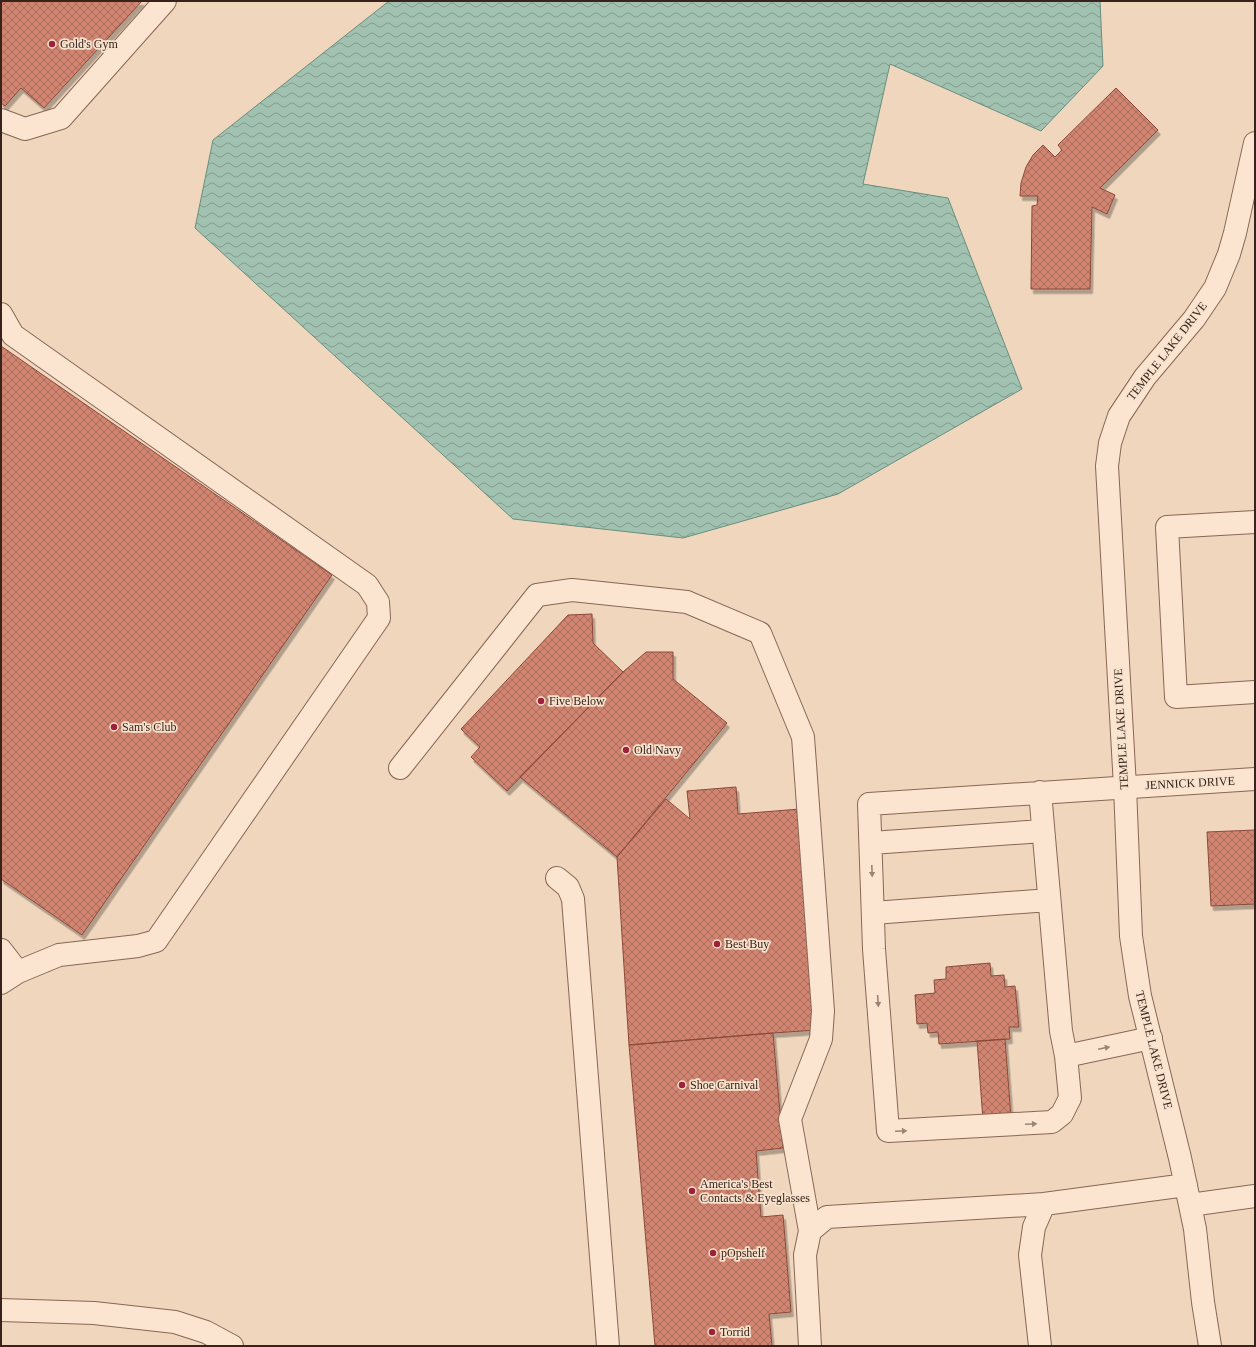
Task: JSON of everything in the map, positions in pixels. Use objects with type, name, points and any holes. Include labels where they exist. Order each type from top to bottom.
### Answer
[{"type":"street","points":[[1,120],[25,129],[61,118],[165,1]]},
{"type":"street","name":"TEMPLE LAKE DRIVE","points":[[1210,1346],[1203,1302],[1195,1229],[1140,996],[1131,936],[1125,787],[1107,466],[1110,443],[1119,416],[1144,377],[1194,319],[1215,288],[1233,240],[1255,143]]},
{"type":"street","points":[[1,314],[13,335],[367,585],[378,602],[379,618],[156,941],[138,946],[59,955],[9,977],[1,950]]},
{"type":"street","points":[[1255,522],[1167,527],[1176,697],[1255,692]]},
{"type":"street","points":[[400,768],[537,596],[572,590],[687,602],[760,633],[803,737],[823,1011],[821,1039],[790,1119],[810,1231],[805,1255],[810,1346]]},
{"type":"street","name":"JENNICK DRIVE","points":[[870,843],[869,804],[1255,779]]},
{"type":"street","points":[[1040,792],[1061,1031],[1066,1056],[1070,1098],[1062,1114],[1052,1122],[888,1131],[874,948],[870,843],[1043,831]]},
{"type":"street","points":[[557,878],[568,888],[573,899],[608,1346]]},
{"type":"street","points":[[873,913],[1049,900]]},
{"type":"street","points":[[1066,1056],[1150,1038]]},
{"type":"street","points":[[810,1231],[827,1217],[1188,1195],[1255,1196]]},
{"type":"street","points":[[1040,1346],[1030,1255],[1034,1227],[1044,1204]]},
{"type":"street","points":[[1,1310],[94,1313],[175,1322],[198,1337],[206,1332],[232,1346]]},
{"type":"water","points":[[389,1],[1100,1],[1103,66],[1041,131],[890,64],[863,184],[948,198],[1022,389],[838,494],[683,538],[513,519],[195,228],[213,140]]},
{"type":"building","name":"Gold's Gym","points":[[1,1],[142,1],[44,108],[21,88],[5,106],[1,103]]},
{"type":"building","points":[[1116,88],[1158,130],[1100,188],[1115,195],[1107,214],[1092,207],[1090,289],[1031,289],[1032,206],[1037,205],[1038,196],[1020,196],[1021,183],[1026,167],[1033,155],[1043,145],[1055,157],[1062,150],[1058,145]]},
{"type":"building","name":"Sam's Club","points":[[1,346],[332,575],[82,935],[1,879]]},
{"type":"building","name":"Five Below","points":[[592,614],[593,643],[623,672],[507,791],[471,757],[480,747],[461,729],[568,615]]},
{"type":"building","name":"Old Navy","points":[[646,652],[673,652],[673,679],[727,723],[617,857],[520,777],[623,672]]},
{"type":"building","name":"Best Buy","points":[[736,787],[738,814],[800,809],[817,1030],[629,1045],[617,857],[666,799],[690,819],[687,791]]},
{"type":"building","points":[[1255,830],[1255,904],[1211,906],[1207,832]]},
{"type":"building","points":[[990,963],[991,976],[1004,975],[1005,987],[1015,986],[1019,1027],[1009,1027],[1010,1039],[939,1044],[938,1032],[928,1033],[927,1023],[917,1024],[915,995],[935,993],[934,980],[946,979],[946,967]]},
{"type":"building","points":[[773,1033],[783,1148],[756,1151],[761,1217],[783,1215],[791,1312],[769,1314],[772,1346],[655,1346],[629,1045]]},
{"type":"building","points":[[1005,1039],[1011,1118],[983,1120],[977,1041]]},
{"type":"place","name":"Gold's Gym","points":[[52,44]]},
{"type":"place","name":"Five Below","points":[[541,701]]},
{"type":"place","name":"Sam's Club","points":[[114,727]]},
{"type":"place","name":"Old Navy","points":[[626,750]]},
{"type":"place","name":"Best Buy","points":[[717,944]]},
{"type":"place","name":"Shoe Carnival","points":[[682,1085]]},
{"type":"place","name":"America's Best Contacts & Eyeglasses","points":[[692,1191]]},
{"type":"place","name":"pOpshelf","points":[[713,1253]]},
{"type":"place","name":"Torrid","points":[[712,1332]]}]
